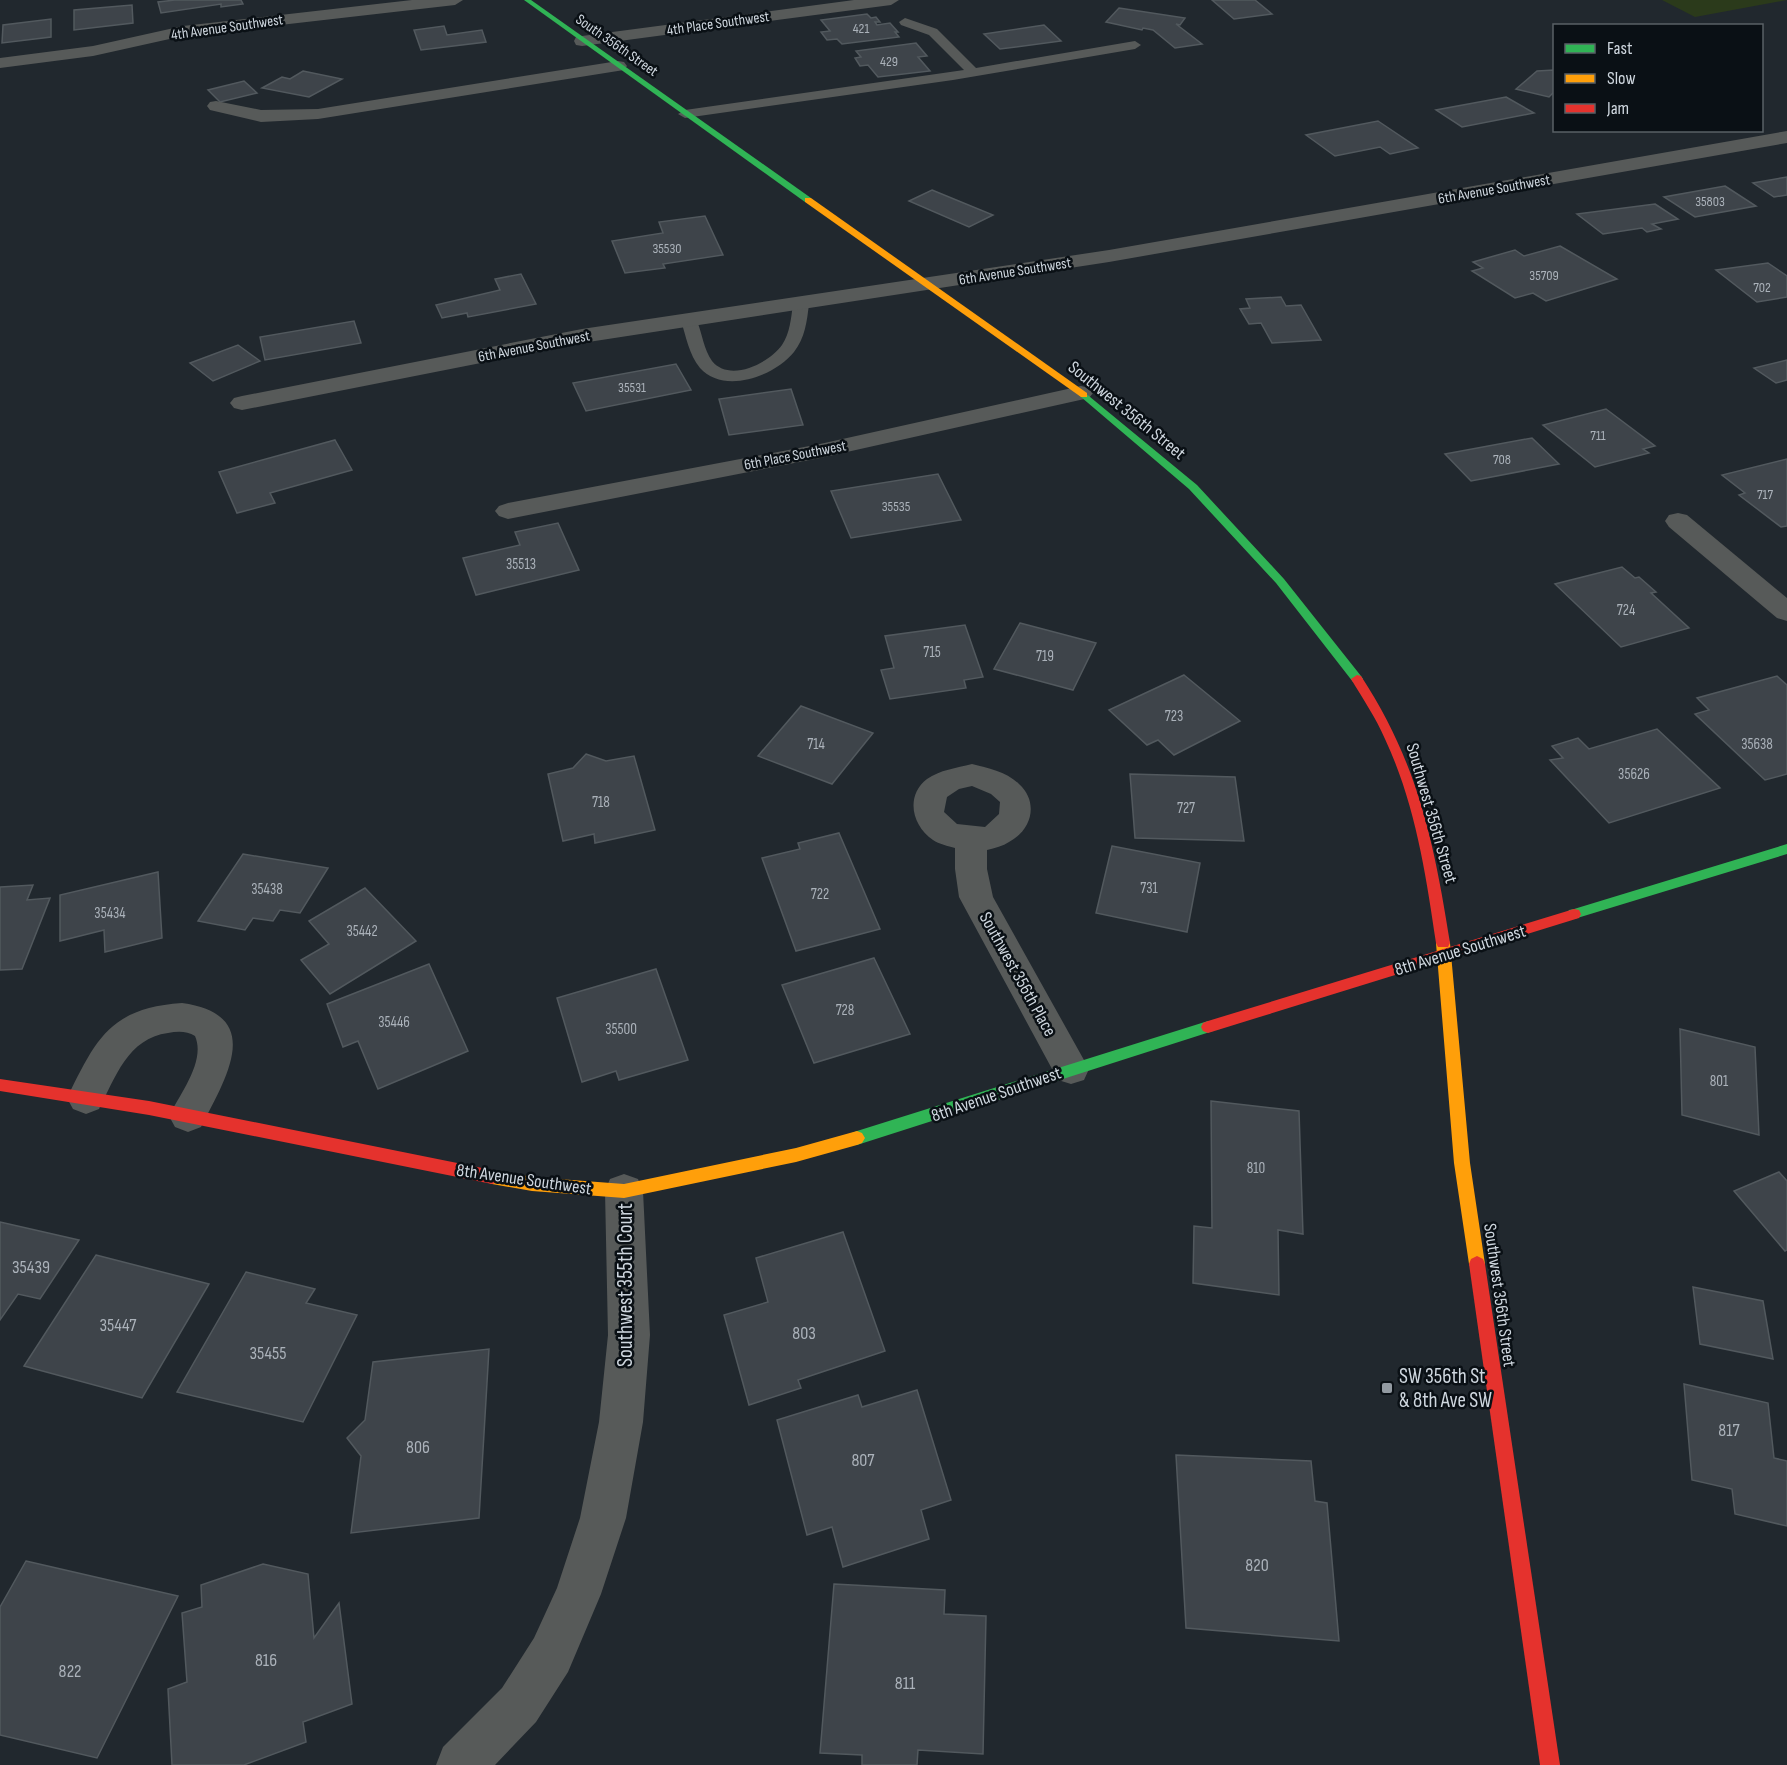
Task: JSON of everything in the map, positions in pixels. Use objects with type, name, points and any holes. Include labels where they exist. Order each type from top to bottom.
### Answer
[{"type":"main road","name":"South 356th Street","points":[[527,0],[659,96]]},
{"type":"main road","name":"Southwest 356th Street","points":[[659,96],[1081,393],[1135,436],[1193,487],[1280,581],[1359,682],[1391,735],[1413,799],[1432,869],[1445,955],[1462,1162],[1550,1765]]},
{"type":"main road","name":"8th Avenue Southwest","points":[[0,1084],[188,1116],[532,1184],[624,1191],[796,1155],[949,1111],[1071,1069],[1787,849]]},
{"type":"street","name":"4th Avenue Southwest","points":[[0,63],[93,51],[183,31],[455,0]]},
{"type":"street","name":"4th Place Southwest","points":[[582,41],[891,0]]},
{"type":"street","points":[[216,106],[261,116],[318,114],[618,66]]},
{"type":"street","name":"6th Avenue Southwest","points":[[242,403],[582,336],[926,285],[1278,227],[1787,137]]},
{"type":"street","name":"6th Place Southwest","points":[[508,511],[820,451],[1081,393]]},
{"type":"street","points":[[1678,521],[1787,612]]},
{"type":"street","name":"Southwest 356th Place","points":[[971,840],[971,869],[976,897],[992,930],[1071,1069]]},
{"type":"street","points":[[86,1098],[111,1050],[124,1035],[151,1021],[180,1016],[196,1019],[209,1028],[216,1040],[216,1054],[188,1116]]},
{"type":"street","name":"Southwest 355th Court","points":[[461,1765],[519,1705],[551,1655],[579,1594],[603,1518],[621,1422],[629,1335],[624,1191]]},
{"type":"lane","points":[[905,22],[933,32],[973,72]]},
{"type":"lane","points":[[685,114],[973,72],[1135,45]]},
{"type":"lane","points":[[688,321],[705,363],[714,371],[741,375],[764,369],[788,348],[798,332],[801,304]]},
{"type":"green space","points":[[1662,0],[1787,0],[1695,17]]},
{"type":"building","points":[[241,0],[243,4],[221,7],[221,4],[161,13],[158,2]]},
{"type":"building","points":[[1212,0],[1255,0],[1272,14],[1234,19]]},
{"type":"building","points":[[132,5],[133,23],[74,30],[74,10]]},
{"type":"building","points":[[1119,8],[1185,18],[1180,25],[1176,24],[1202,44],[1175,48],[1153,30],[1143,28],[1142,30],[1106,22]]},
{"type":"building","points":[[867,14],[871,18],[876,17],[880,22],[875,22],[877,25],[890,23],[898,32],[895,32],[899,37],[842,44],[837,39],[827,40],[821,32],[830,31],[821,20]]},
{"type":"building","points":[[51,19],[51,37],[2,43],[3,25]]},
{"type":"building","points":[[1044,25],[1061,41],[1000,49],[984,34]]},
{"type":"building","points":[[444,26],[447,35],[482,30],[486,42],[421,50],[414,30]]},
{"type":"building","points":[[916,43],[927,56],[918,57],[930,71],[878,77],[868,65],[860,66],[855,58],[861,57],[856,51]]},
{"type":"building","points":[[1553,70],[1553,93],[1549,97],[1516,89],[1537,71]]},
{"type":"building","points":[[303,71],[342,79],[309,97],[262,88],[282,77],[290,79]]},
{"type":"building","points":[[244,81],[257,93],[220,102],[208,90]]},
{"type":"building","points":[[1506,97],[1534,113],[1462,127],[1436,110]]},
{"type":"building","points":[[1378,121],[1418,148],[1390,154],[1380,147],[1335,156],[1306,135]]},
{"type":"building","points":[[1787,177],[1787,195],[1774,197],[1753,183]]},
{"type":"building","points":[[1725,186],[1756,206],[1695,217],[1664,197]]},
{"type":"building","points":[[932,190],[993,215],[969,227],[909,201]]},
{"type":"building","points":[[1655,204],[1678,219],[1652,224],[1661,229],[1647,232],[1642,228],[1603,234],[1577,214]]},
{"type":"building","points":[[705,216],[723,255],[663,264],[665,268],[625,273],[612,241],[663,233],[659,222]]},
{"type":"building","points":[[1560,246],[1617,279],[1546,301],[1533,293],[1515,298],[1472,271],[1483,268],[1473,262],[1515,250],[1524,256]]},
{"type":"building","points":[[1768,263],[1787,276],[1787,297],[1757,302],[1716,270]]},
{"type":"building","points":[[521,274],[536,304],[468,317],[467,313],[442,318],[436,305],[500,290],[495,279]]},
{"type":"building","points":[[1281,297],[1286,306],[1301,305],[1321,340],[1272,343],[1261,323],[1249,324],[1240,309],[1250,308],[1246,299]]},
{"type":"building","points":[[354,321],[361,343],[265,360],[260,337]]},
{"type":"building","points":[[238,345],[260,361],[213,381],[190,363]]},
{"type":"building","points":[[1787,360],[1787,380],[1776,383],[1754,368]]},
{"type":"building","points":[[676,364],[691,390],[586,411],[573,383]]},
{"type":"building","points":[[791,389],[803,425],[729,435],[719,399]]},
{"type":"building","points":[[1606,409],[1655,446],[1643,449],[1649,453],[1595,467],[1543,425]]},
{"type":"building","points":[[1532,438],[1559,464],[1471,481],[1445,454]]},
{"type":"building","points":[[335,440],[352,470],[270,493],[275,503],[237,513],[219,472]]},
{"type":"building","points":[[1787,459],[1787,526],[1781,527],[1739,495],[1745,493],[1722,475]]},
{"type":"building","points":[[938,474],[961,520],[851,538],[831,491]]},
{"type":"building","points":[[558,523],[579,570],[476,595],[463,558],[520,545],[515,532]]},
{"type":"building","points":[[1622,567],[1635,578],[1639,577],[1656,592],[1651,593],[1689,628],[1621,647],[1555,584]]},
{"type":"building","points":[[1020,623],[1096,643],[1073,690],[994,669]]},
{"type":"building","points":[[965,625],[983,677],[964,680],[966,688],[890,699],[881,670],[894,668],[885,636]]},
{"type":"building","points":[[1184,675],[1240,721],[1174,755],[1158,740],[1147,745],[1109,710]]},
{"type":"building","points":[[1777,676],[1787,685],[1787,774],[1765,780],[1695,714],[1709,710],[1697,698]]},
{"type":"building","points":[[801,706],[873,733],[832,784],[758,756]]},
{"type":"building","points":[[1657,729],[1720,788],[1609,823],[1550,760],[1563,758],[1552,746],[1578,738],[1589,749]]},
{"type":"building","points":[[586,754],[606,761],[634,756],[655,830],[595,843],[594,834],[563,841],[548,774],[573,768]]},
{"type":"building","points":[[1130,774],[1235,777],[1244,841],[1135,838]]},
{"type":"building","points":[[839,833],[880,929],[796,951],[762,858],[800,849],[798,843]]},
{"type":"building","points":[[1112,846],[1200,863],[1187,932],[1096,913]]},
{"type":"building","points":[[243,854],[328,868],[300,913],[280,910],[273,921],[253,918],[245,930],[198,921]]},
{"type":"building","points":[[158,872],[162,938],[105,952],[104,930],[60,941],[60,895]]},
{"type":"building","points":[[33,885],[27,900],[50,898],[22,969],[0,970],[0,887]]},
{"type":"building","points":[[365,888],[416,941],[330,994],[301,960],[329,944],[309,921]]},
{"type":"building","points":[[874,958],[910,1034],[814,1063],[782,985]]},
{"type":"building","points":[[429,964],[468,1051],[378,1089],[358,1041],[343,1047],[327,1004]]},
{"type":"building","points":[[656,969],[688,1060],[619,1080],[616,1071],[582,1082],[557,998]]},
{"type":"building","points":[[1680,1029],[1755,1047],[1759,1135],[1682,1115]]},
{"type":"building","points":[[1211,1101],[1299,1111],[1303,1234],[1278,1230],[1279,1295],[1193,1283],[1194,1226],[1212,1228]]},
{"type":"building","points":[[1779,1172],[1787,1181],[1787,1250],[1785,1251],[1734,1191]]},
{"type":"building","points":[[0,1222],[79,1240],[40,1299],[18,1294],[0,1320]]},
{"type":"building","points":[[843,1232],[885,1351],[798,1380],[801,1388],[749,1405],[724,1315],[768,1302],[756,1258]]},
{"type":"building","points":[[96,1255],[209,1284],[142,1398],[24,1366]]},
{"type":"building","points":[[246,1272],[315,1289],[306,1303],[357,1315],[303,1422],[177,1392]]},
{"type":"building","points":[[1693,1287],[1763,1301],[1773,1359],[1700,1344]]},
{"type":"building","points":[[489,1349],[479,1518],[351,1533],[361,1456],[347,1438],[365,1420],[373,1362]]},
{"type":"building","points":[[1684,1384],[1768,1403],[1774,1458],[1787,1461],[1787,1526],[1735,1514],[1732,1489],[1692,1480]]},
{"type":"building","points":[[917,1390],[951,1500],[921,1510],[929,1539],[843,1567],[832,1527],[807,1535],[777,1420],[858,1395],[862,1407]]},
{"type":"building","points":[[1176,1455],[1311,1461],[1315,1501],[1327,1503],[1339,1641],[1186,1628]]},
{"type":"building","points":[[26,1561],[178,1596],[97,1758],[0,1735],[0,1607]]},
{"type":"building","points":[[263,1564],[308,1574],[314,1638],[339,1603],[352,1704],[303,1722],[306,1742],[244,1765],[172,1765],[168,1689],[187,1682],[182,1613],[202,1607],[201,1585]]},
{"type":"building","points":[[834,1584],[945,1590],[944,1614],[986,1616],[983,1754],[918,1750],[917,1765],[862,1765],[862,1755],[820,1753]]},
{"type":"traffic: fast","points":[[527,0],[808,200]]},
{"type":"traffic: fast","points":[[1084,395],[1193,487],[1280,581],[1357,679]]},
{"type":"traffic: fast","points":[[1574,914],[1787,849]]},
{"type":"traffic: fast","points":[[857,1138],[1208,1027]]},
{"type":"traffic: slow","points":[[808,200],[1084,395]]},
{"type":"traffic: slow","points":[[1443,943],[1462,1163],[1477,1264]]},
{"type":"traffic: slow","points":[[492,1177],[532,1184],[624,1191],[796,1155],[857,1138]]},
{"type":"traffic: jam","points":[[1357,679],[1392,739],[1416,805],[1432,874],[1443,943]]},
{"type":"traffic: jam","points":[[1208,1027],[1574,914]]},
{"type":"traffic: jam","points":[[0,1085],[149,1108],[492,1177]]},
{"type":"traffic: jam","points":[[1477,1264],[1550,1765]]},
{"type":"place","name":"SW 356th St & 8th Ave SW","points":[[1387,1388]]}]
